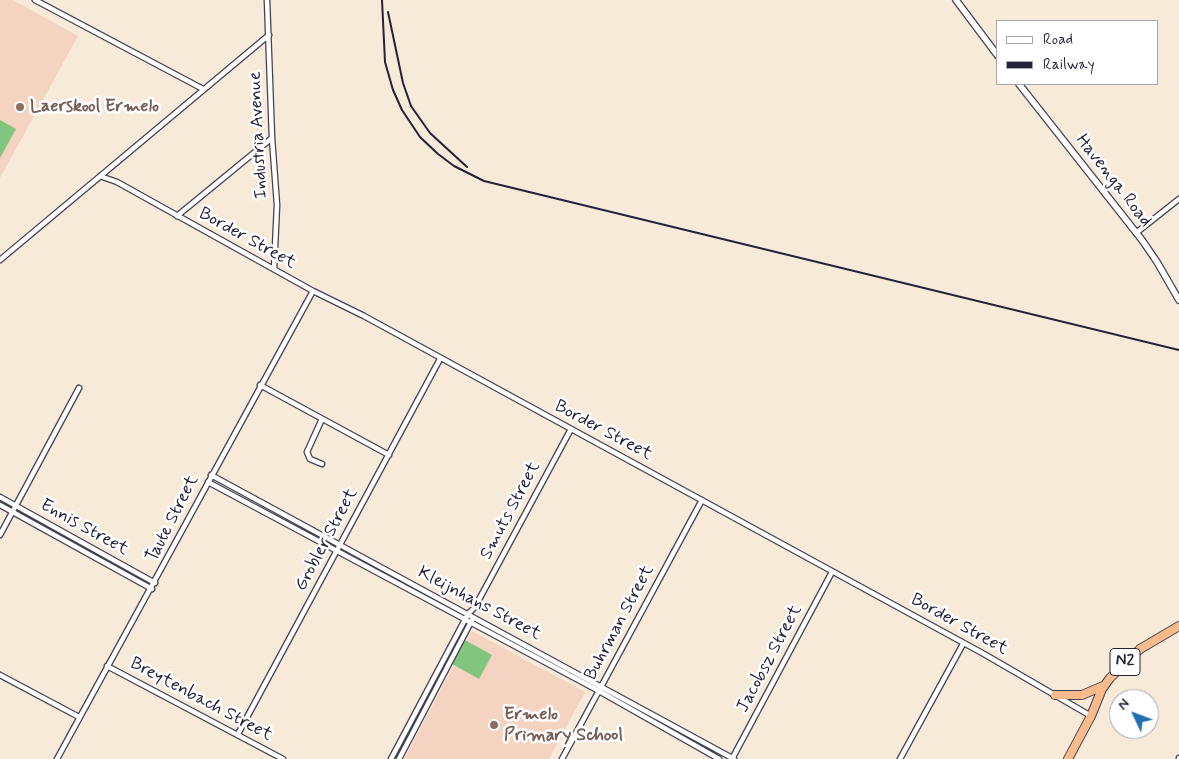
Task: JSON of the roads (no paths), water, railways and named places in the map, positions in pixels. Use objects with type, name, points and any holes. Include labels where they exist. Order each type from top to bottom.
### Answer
[{"type":"highway","name":"N2","points":[[1068,759],[1092,716],[1104,685],[1140,649],[1179,626]]},
{"type":"highway","points":[[1055,695],[1082,695],[1104,685]]},
{"type":"street","points":[[35,0],[203,89]]},
{"type":"street","name":"Industria Avenue","points":[[267,0],[272,138],[277,205],[274,269]]},
{"type":"street","points":[[956,0],[996,53]]},
{"type":"street","points":[[0,260],[269,35]]},
{"type":"street","name":"Havenga Road","points":[[1020,85],[1136,233],[1157,262],[1179,300]]},
{"type":"street","points":[[178,216],[272,138]]},
{"type":"street","name":"Border Street","points":[[100,176],[117,182],[313,291],[364,316],[702,500],[1092,716]]},
{"type":"street","points":[[1136,233],[1179,199]]},
{"type":"street","name":"Taute Street","points":[[57,759],[107,666],[152,589],[211,475],[313,291]]},
{"type":"street","name":"Grobler Street","points":[[238,734],[440,359]]},
{"type":"street","points":[[260,385],[389,455]]},
{"type":"street","points":[[0,535],[79,388]]},
{"type":"street","points":[[322,419],[307,452],[310,459],[322,464]]},
{"type":"street","name":"Smuts Street","points":[[399,759],[471,623],[476,607],[570,429]]},
{"type":"street","name":"Kleijnhans Street","points":[[211,475],[471,623],[599,691],[719,759]]},
{"type":"street","name":"Kleijnhans Street","points":[[208,482],[474,617],[733,759]]},
{"type":"street","name":"Ennis Street","points":[[0,497],[155,583]]},
{"type":"street","name":"Buhrman Street","points":[[562,759],[702,500]]},
{"type":"street","name":"Ennis Street","points":[[0,505],[152,589]]},
{"type":"street","name":"Jacobsz Street","points":[[733,759],[832,572]]},
{"type":"street","name":"Smuts Street","points":[[468,614],[476,607]]},
{"type":"street","points":[[390,759],[468,614]]},
{"type":"street","points":[[900,759],[963,644]]},
{"type":"street","name":"Breytenbach Street","points":[[107,666],[283,759]]},
{"type":"street","points":[[0,675],[79,717]]},
{"type":"railway","points":[[382,0],[385,62],[393,90],[402,110],[420,137],[438,154],[454,166],[484,181],[1179,350]]},
{"type":"railway","points":[[388,12],[403,83],[411,106],[430,133],[467,167]]},
{"type":"place","name":"Laerskool Ermelo","points":[[20,107]]},
{"type":"place","name":"Ermelo Primary School","points":[[494,725]]}]
